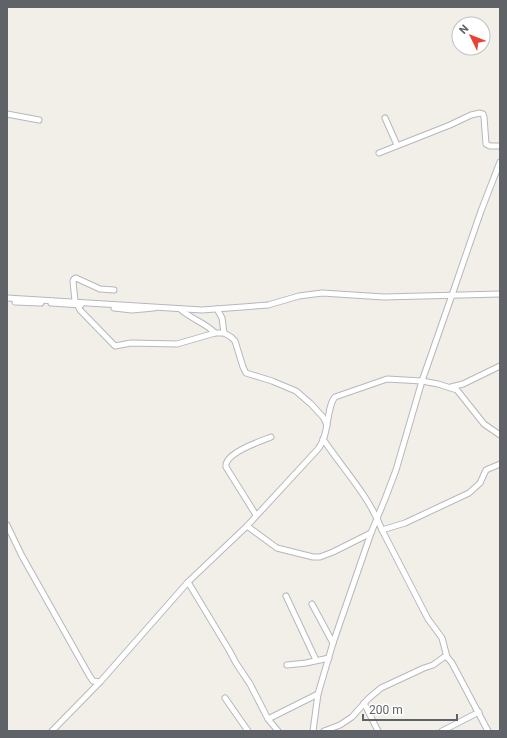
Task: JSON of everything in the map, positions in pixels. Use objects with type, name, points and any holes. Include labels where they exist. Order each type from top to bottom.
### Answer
[{"type":"street","points":[[378,153],[445,127],[471,115],[480,113],[483,114],[484,117],[486,144],[490,146],[500,146]]},
{"type":"street","points":[[7,114],[38,120]]},
{"type":"street","points":[[385,118],[397,145]]},
{"type":"street","points":[[312,731],[318,694],[329,658],[371,533],[398,463],[422,381],[481,211],[500,162]]},
{"type":"street","points":[[114,290],[100,289],[76,278],[73,281],[76,303],[80,310],[114,346],[131,343],[176,344],[215,333],[224,333],[232,337],[235,341],[246,373],[272,381],[296,391],[323,417],[327,427]]},
{"type":"street","points":[[7,298],[76,303],[132,310],[167,307],[180,309],[217,309],[268,305],[310,294],[384,297],[500,294]]},
{"type":"street","points":[[7,301],[26,303],[76,303]]},
{"type":"street","points":[[180,309],[189,317],[209,327],[215,333]]},
{"type":"street","points":[[217,309],[222,318],[224,333]]},
{"type":"street","points":[[451,387],[463,384],[500,366]]},
{"type":"street","points":[[52,731],[100,682],[188,582],[247,526],[318,449],[327,427],[332,401],[339,395],[387,379],[422,381],[451,387],[457,390],[484,424],[500,435]]},
{"type":"street","points":[[256,516],[225,463],[227,459],[237,452],[271,437]]},
{"type":"street","points":[[323,439],[335,457],[352,477],[377,518],[428,619],[442,638],[447,657],[452,662],[488,731]]},
{"type":"street","points":[[382,530],[405,524],[469,493],[480,483],[486,470],[500,464]]},
{"type":"street","points":[[7,525],[8,531],[62,630],[93,681],[100,682]]},
{"type":"street","points":[[247,526],[277,548],[313,557],[333,552],[371,533]]},
{"type":"street","points":[[188,582],[250,684],[268,719],[278,731]]},
{"type":"street","points":[[286,596],[316,660]]},
{"type":"street","points":[[312,604],[334,643]]},
{"type":"street","points":[[324,731],[340,725],[352,717],[364,703],[381,688],[433,665],[444,657],[447,657]]},
{"type":"street","points":[[287,665],[329,658]]},
{"type":"street","points":[[268,719],[318,694]]},
{"type":"street","points":[[225,698],[248,731]]},
{"type":"street","points":[[364,703],[378,731]]},
{"type":"street","points":[[442,731],[479,712]]}]
